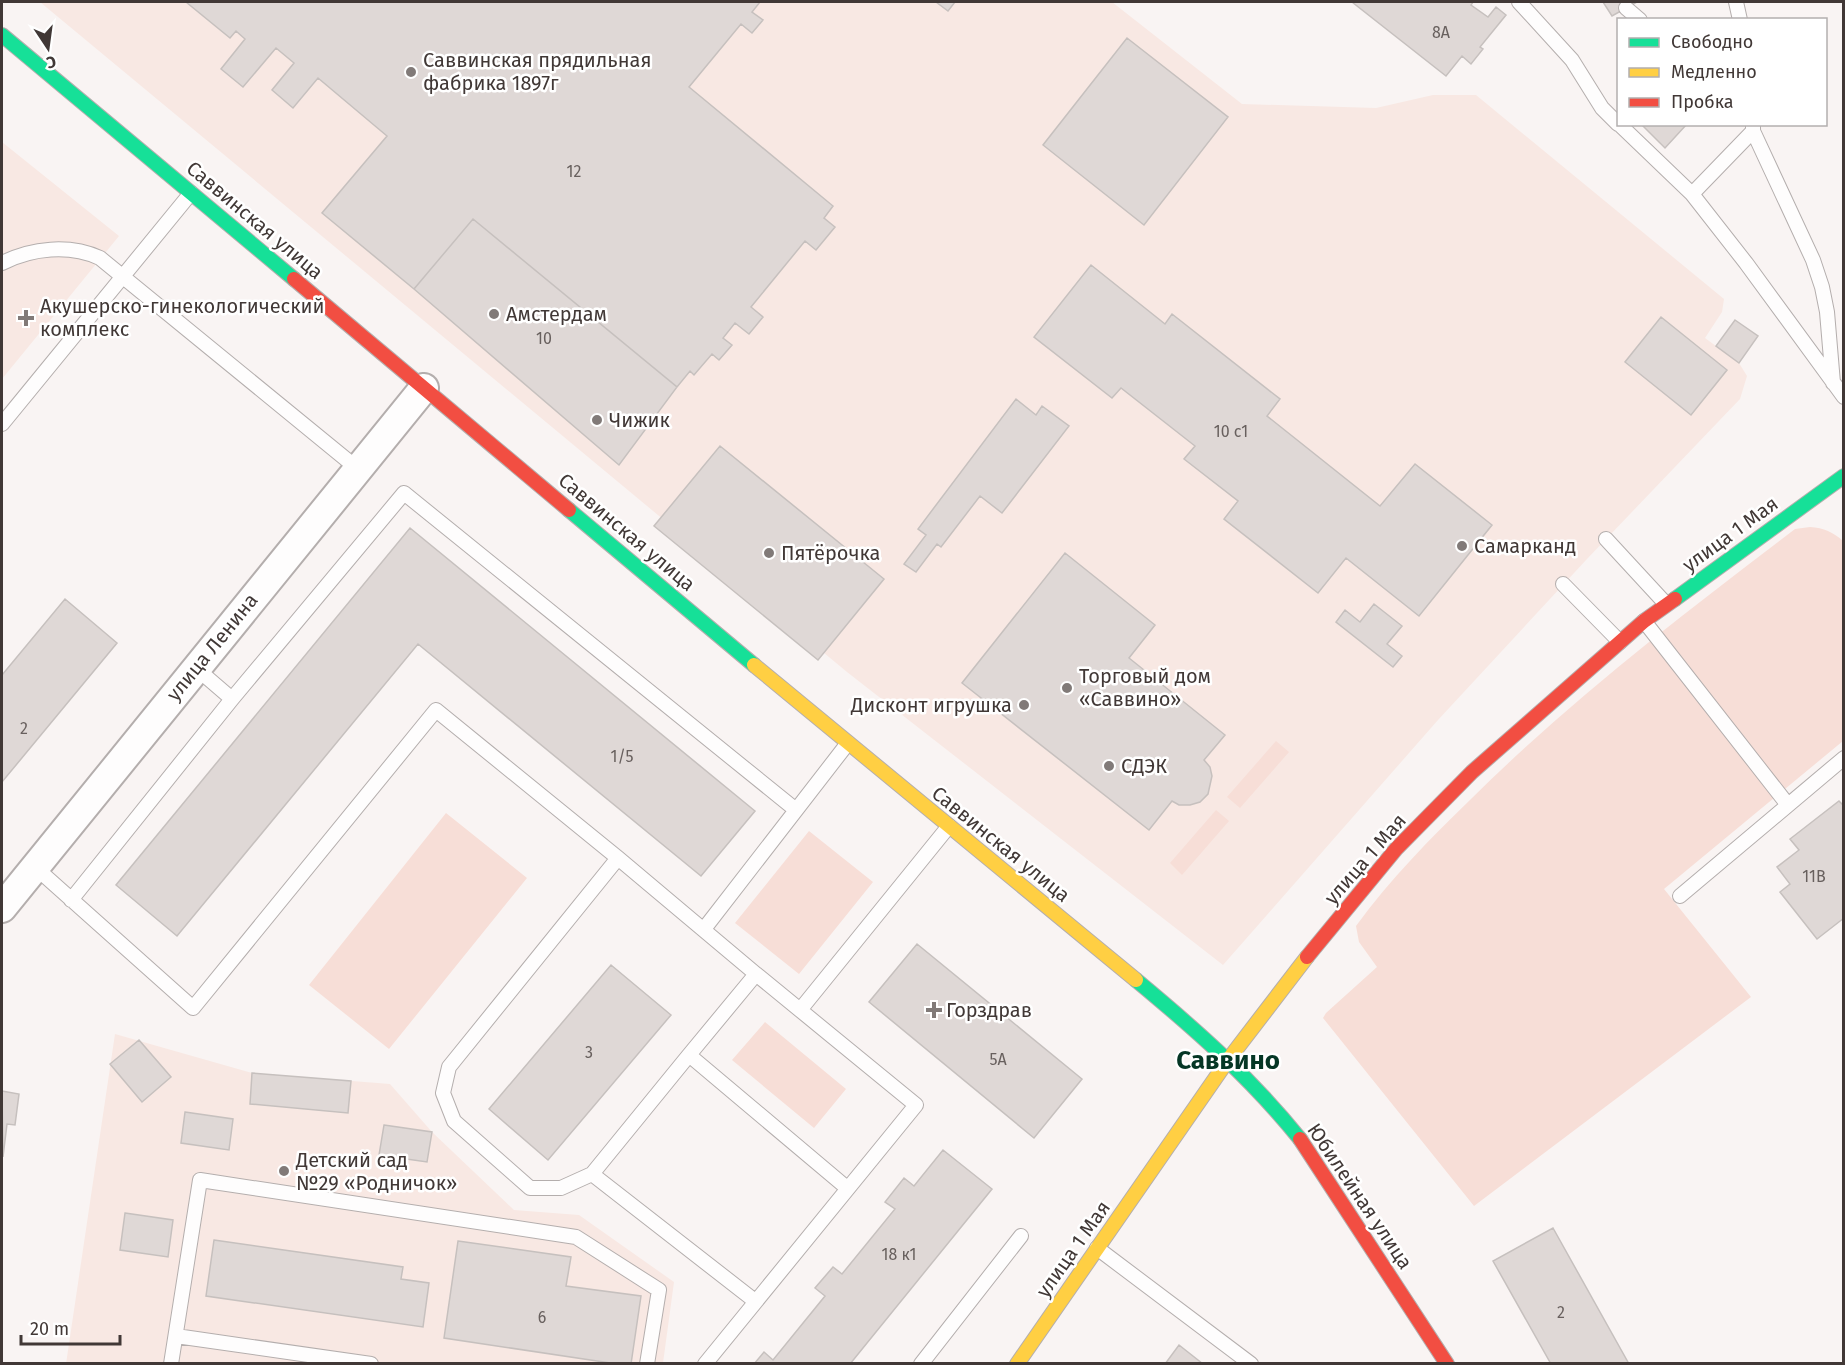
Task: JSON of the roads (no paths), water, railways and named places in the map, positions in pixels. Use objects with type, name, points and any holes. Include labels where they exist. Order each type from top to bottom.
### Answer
[{"type":"main road","name":"Саввинская улица","points":[[2,34],[848,743],[1172,1010],[1228,1060]]},
{"type":"main road","name":"улица 1 Мая","points":[[1017,1364],[1228,1060],[1286,982],[1396,849],[1472,772],[1644,621],[1834,489],[1844,476]]},
{"type":"main road","name":"Юбилейная улица","points":[[1228,1060],[1271,1104],[1304,1144],[1447,1364]]},
{"type":"street","name":"улица Ленина","points":[[2,908],[424,388]]},
{"type":"lane","points":[[1519,2],[1572,60],[1602,108],[1617,122]]},
{"type":"lane","points":[[1736,2],[1740,18]]},
{"type":"lane","points":[[1626,8],[1638,18]]},
{"type":"lane","points":[[1621,126],[1692,194],[1746,263],[1844,397]]},
{"type":"lane","points":[[1692,194],[1753,128],[1813,260],[1822,286],[1827,312],[1833,383]]},
{"type":"lane","points":[[2,424],[191,193]]},
{"type":"lane","points":[[2,263],[24,254],[71,249],[85,251],[100,258],[358,469]]},
{"type":"lane","points":[[71,900],[232,699],[404,493],[796,810]]},
{"type":"lane","points":[[1606,539],[1666,604]]},
{"type":"lane","points":[[1563,584],[1620,642]]},
{"type":"lane","points":[[1644,621],[1788,805]]},
{"type":"lane","points":[[196,668],[232,699]]},
{"type":"lane","points":[[34,867],[193,1008],[436,710],[916,1105],[705,1364]]},
{"type":"lane","points":[[704,929],[848,743]]},
{"type":"lane","points":[[1680,896],[1844,758]]},
{"type":"lane","points":[[800,1010],[949,826]]},
{"type":"lane","points":[[618,858],[449,1067],[443,1093],[454,1121],[531,1188],[561,1188],[592,1174],[756,974]]},
{"type":"lane","points":[[689,1055],[847,1188]]},
{"type":"lane","points":[[592,1174],[755,1301]]},
{"type":"lane","points":[[171,1364],[200,1180],[576,1237],[659,1290],[648,1364]]},
{"type":"lane","points":[[921,1364],[1021,1236]]},
{"type":"lane","points":[[1097,1248],[1251,1364]]},
{"type":"lane","points":[[176,1336],[371,1364]]},
{"type":"place","name":"Саввинская прядильная фабрика 1897г","points":[[411,72]]},
{"type":"place","name":"Амстердам","points":[[494,314]]},
{"type":"place","name":"Акушерско-гинекологический комплекс","points":[[26,318]]},
{"type":"place","name":"Чижик","points":[[597,420]]},
{"type":"place","name":"Самарканд","points":[[1462,546]]},
{"type":"place","name":"Пятёрочка","points":[[769,553]]},
{"type":"place","name":"Торговый дом «Саввино»","points":[[1067,688]]},
{"type":"place","name":"Дисконт игрушка","points":[[1024,705]]},
{"type":"place","name":"СДЭК","points":[[1109,766]]},
{"type":"place","name":"Горздрав","points":[[934,1010]]},
{"type":"place","name":"Детский сад №29 «Родничок»","points":[[284,1171]]},
{"type":"district","name":"Саввино","points":[[1228,1060]]}]
